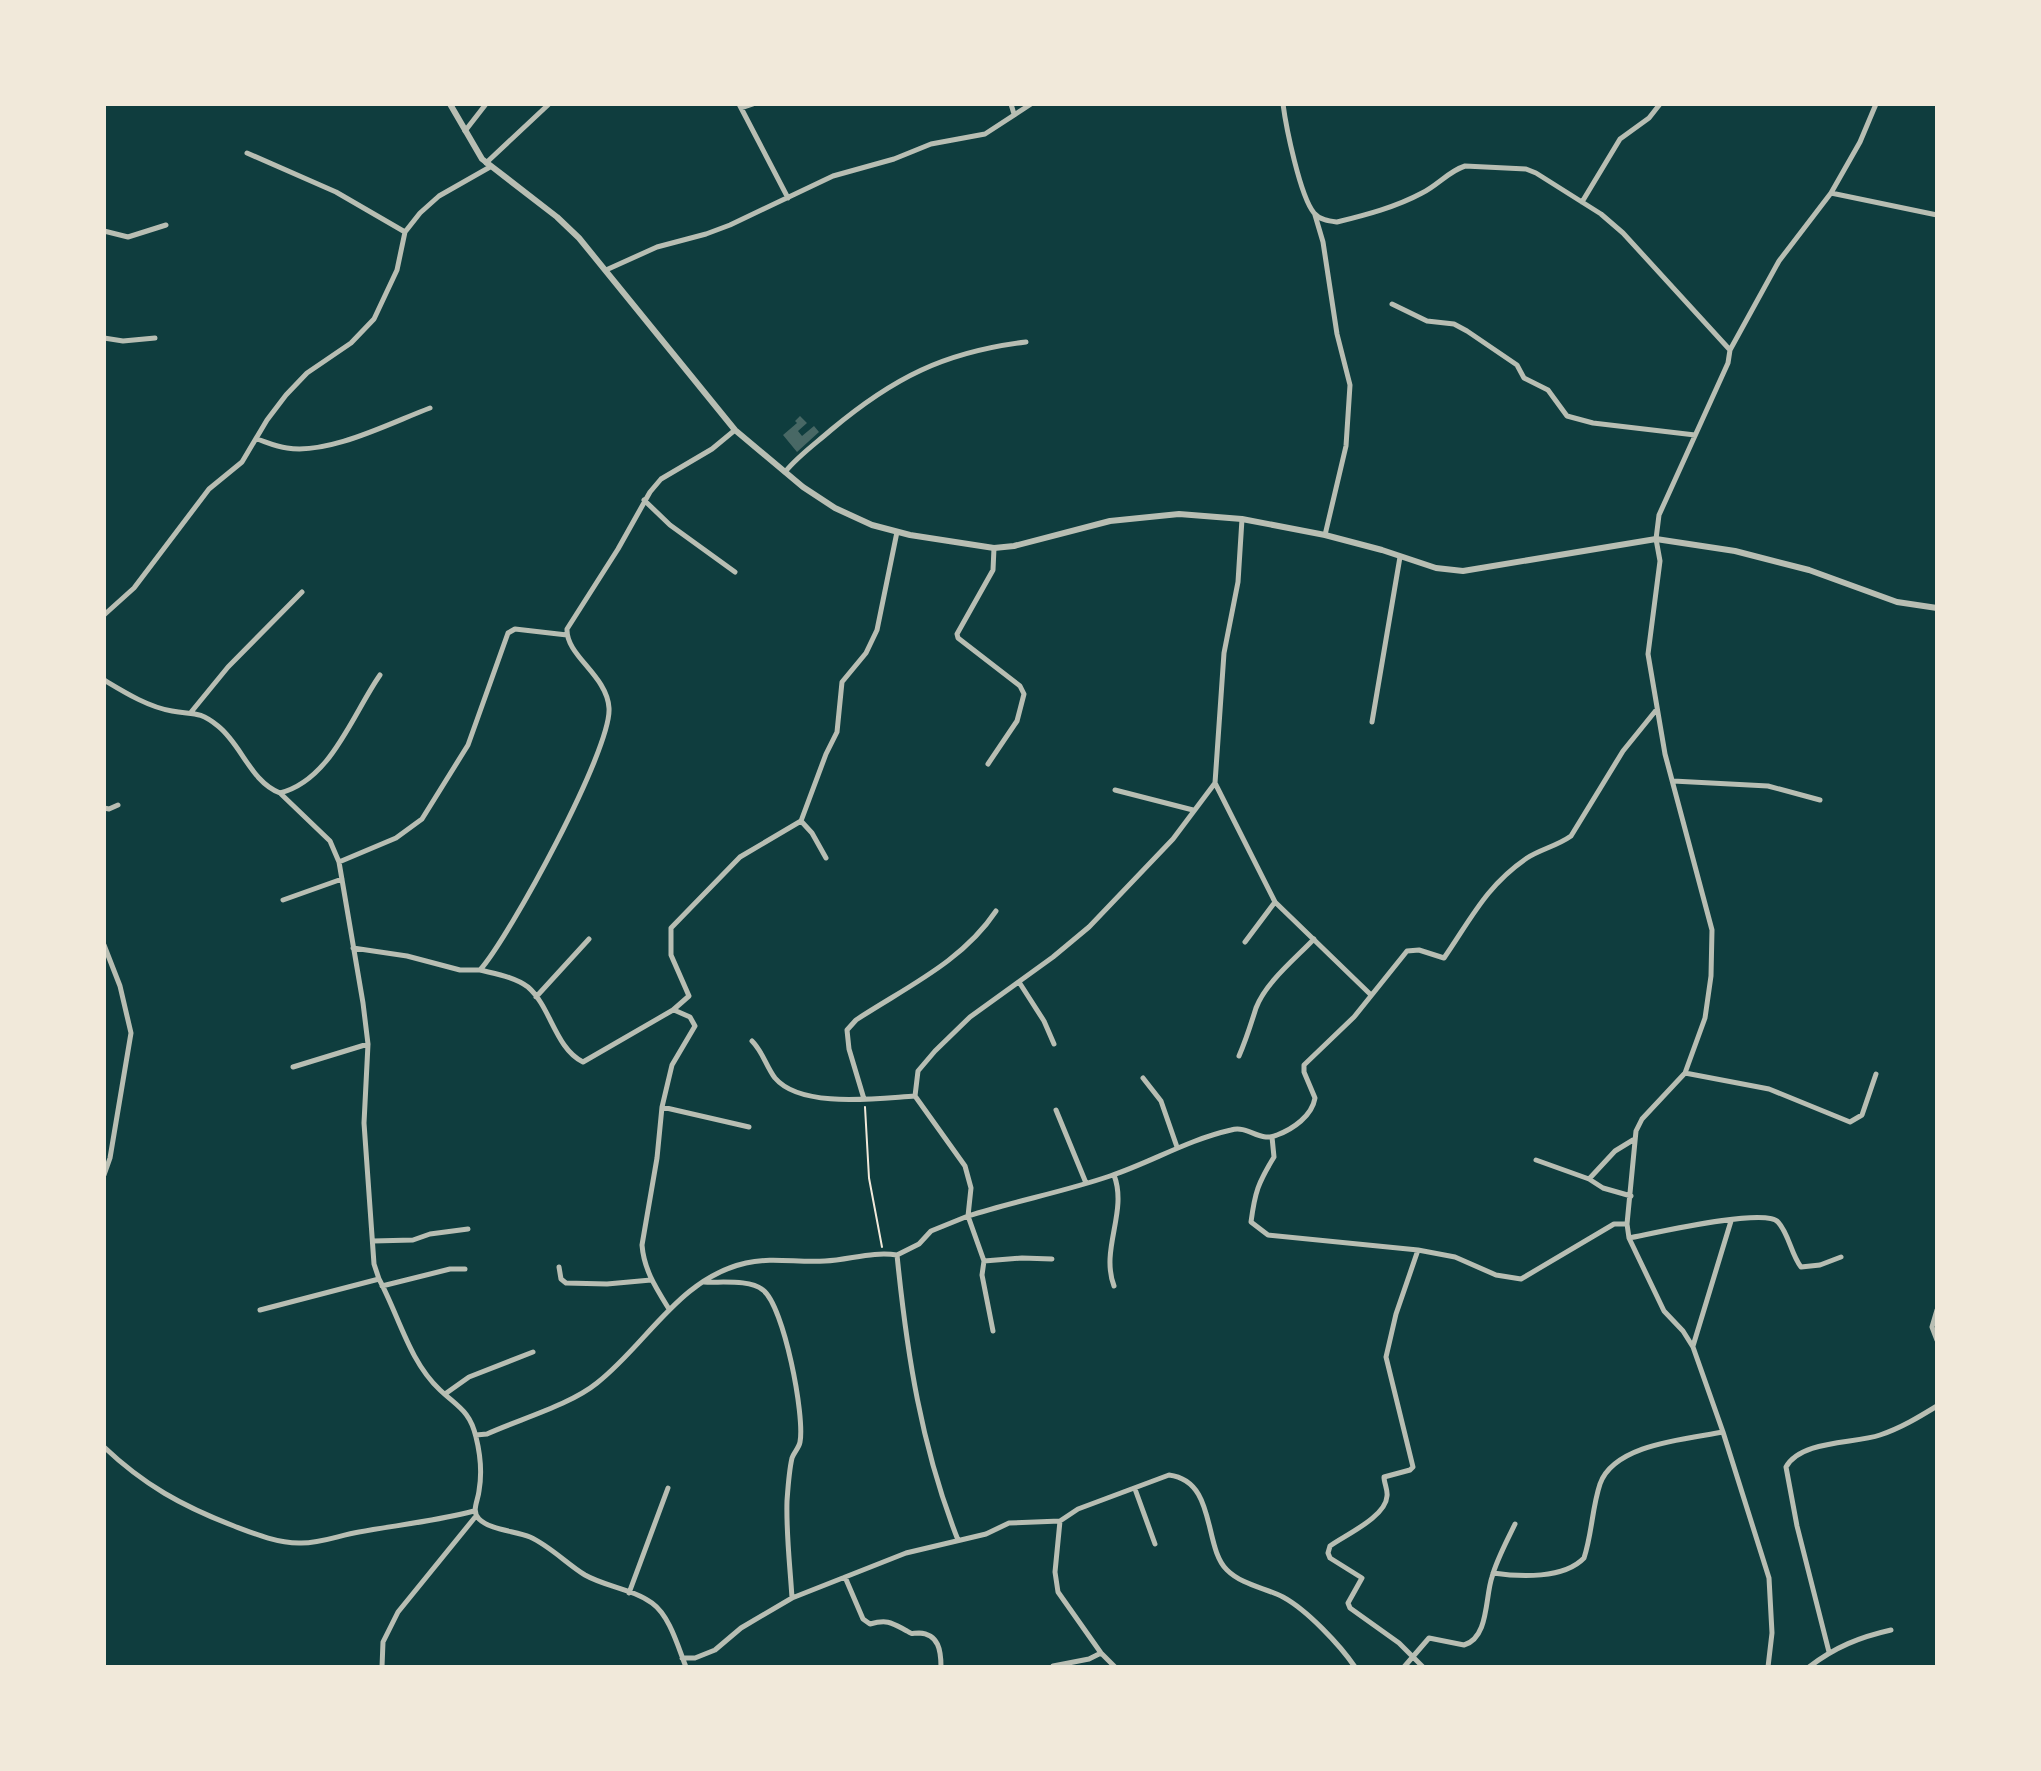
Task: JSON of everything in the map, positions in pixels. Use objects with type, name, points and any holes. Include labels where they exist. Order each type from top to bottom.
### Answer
[{"type":"street","points":[[450,104],[488,165],[557,217],[606,270],[639,315],[735,430],[785,472],[851,517],[897,532],[994,548],[1014,546],[1110,521],[1159,514],[1242,519],[1325,535],[1436,568],[1463,571],[1656,539],[1749,554],[1809,570],[1897,602],[1937,608]]},
{"type":"street","points":[[465,131],[486,104]]},
{"type":"street","points":[[104,615],[134,588],[209,489],[242,462],[276,407],[307,373],[351,343],[374,319],[394,280],[405,232],[439,196],[488,165],[549,104]]},
{"type":"street","points":[[753,104],[740,106],[788,198]]},
{"type":"street","points":[[1011,104],[1014,114]]},
{"type":"street","points":[[606,270],[647,250],[718,230],[833,176],[894,159],[931,144],[985,134],[1031,104]]},
{"type":"street","points":[[1283,104],[1291,149],[1314,213],[1328,265],[1337,334],[1350,385],[1346,446],[1325,535]]},
{"type":"street","points":[[1582,202],[1615,145],[1649,118],[1660,104]]},
{"type":"street","points":[[1768,1667],[1772,1618],[1769,1578],[1723,1432],[1693,1347],[1664,1311],[1629,1238],[1627,1224],[1634,1140],[1642,1119],[1685,1073],[1705,1018],[1711,976],[1712,930],[1665,754],[1648,654],[1660,561],[1656,539],[1659,515],[1672,481],[1728,363],[1730,350],[1774,268],[1831,193],[1860,142],[1876,104]]},
{"type":"street","points":[[247,153],[336,192],[405,232]]},
{"type":"street","points":[[1314,213],[1337,222],[1377,211],[1425,192],[1465,166],[1526,169],[1548,178],[1623,233],[1730,350]]},
{"type":"street","points":[[1831,193],[1937,215]]},
{"type":"street","points":[[104,231],[128,237],[166,225]]},
{"type":"street","points":[[1392,304],[1427,321],[1454,324],[1467,331],[1517,365],[1524,378],[1548,390],[1567,416],[1593,423],[1695,435]]},
{"type":"street","points":[[104,338],[123,341],[155,338]]},
{"type":"street","points":[[785,472],[854,411],[907,375],[956,355],[1026,342]]},
{"type":"street","points":[[257,439],[287,449],[313,448],[356,436],[430,408]]},
{"type":"street","points":[[480,970],[499,946],[556,842],[591,771],[608,723],[610,708],[605,690],[596,674],[570,644],[567,629],[618,549],[644,500],[661,479],[712,449],[735,430]]},
{"type":"street","points":[[644,500],[670,525],[735,572]]},
{"type":"street","points":[[1242,519],[1238,582],[1224,653],[1215,783],[1275,902],[1370,994]]},
{"type":"street","points":[[353,948],[407,956],[460,970],[480,970],[515,980],[536,997],[565,1045],[583,1062],[673,1010],[689,993],[669,948],[675,922],[740,857],[801,821],[837,732],[842,682],[866,653],[877,630],[897,532]]},
{"type":"street","points":[[988,764],[1017,721],[1024,694],[1020,686],[958,638],[957,634],[993,570],[994,548]]},
{"type":"street","points":[[1372,722],[1400,557]]},
{"type":"street","points":[[192,711],[228,667],[302,592]]},
{"type":"street","points":[[339,862],[396,838],[422,819],[468,745],[508,633],[515,629],[567,635]]},
{"type":"street","points":[[280,793],[296,789],[316,772],[380,675]]},
{"type":"street","points":[[104,680],[121,691],[171,711],[192,711],[206,717],[226,733],[262,782],[280,793],[330,841],[339,862],[368,1044],[364,1123],[373,1241],[381,1283],[418,1361],[445,1394],[467,1414],[476,1435],[480,1486],[475,1513],[398,1612],[383,1642],[382,1667]]},
{"type":"street","points":[[476,1435],[487,1434],[578,1396],[605,1376],[669,1309],[703,1282],[747,1262],[825,1261],[884,1252],[897,1255],[919,1244],[931,1231],[968,1216],[1114,1175],[1177,1147],[1236,1128],[1264,1138],[1295,1125],[1312,1109],[1315,1093],[1304,1072],[1304,1065],[1354,1017],[1407,951],[1419,950],[1444,958],[1487,892],[1531,856],[1571,836],[1623,751],[1658,708]]},
{"type":"street","points":[[1673,781],[1768,786],[1820,800]]},
{"type":"street","points":[[993,1331],[982,1275],[984,1261],[968,1216],[971,1188],[965,1166],[915,1096],[918,1071],[970,1017],[1053,957],[1109,907],[1173,839],[1215,783]]},
{"type":"street","points":[[1115,790],[1193,810]]},
{"type":"street","points":[[104,808],[118,805]]},
{"type":"street","points":[[801,821],[826,858]]},
{"type":"street","points":[[283,900],[342,879]]},
{"type":"street","points":[[1245,942],[1275,902]]},
{"type":"street","points":[[864,1099],[849,1049],[847,1030],[856,1020],[962,951],[981,933],[996,911]]},
{"type":"street","points":[[536,997],[589,939]]},
{"type":"street","points":[[1239,1056],[1256,1008],[1272,984],[1314,939]]},
{"type":"street","points":[[104,945],[120,986],[131,1033],[110,1158],[104,1175]]},
{"type":"street","points":[[1019,982],[1044,1021],[1054,1044]]},
{"type":"street","points":[[669,1309],[651,1280],[643,1260],[642,1245],[662,1107],[672,1065],[695,1026],[690,1017],[673,1010]]},
{"type":"street","points":[[752,1041],[762,1051],[775,1077],[786,1088],[818,1098],[915,1096]]},
{"type":"street","points":[[293,1067],[368,1044]]},
{"type":"street","points":[[1685,1073],[1769,1089],[1850,1122],[1862,1115],[1876,1074]]},
{"type":"street","points":[[1143,1078],[1161,1101],[1177,1147]]},
{"type":"street","points":[[662,1107],[749,1127]]},
{"type":"street","points":[[1056,1110],[1086,1183]]},
{"type":"street","points":[[1272,1137],[1274,1157],[1262,1172],[1251,1222],[1268,1235],[1418,1250],[1455,1257],[1496,1275],[1521,1279],[1614,1224],[1627,1224]]},
{"type":"street","points":[[1589,1179],[1615,1151],[1634,1140]]},
{"type":"street","points":[[1536,1160],[1589,1179],[1603,1188],[1631,1196]]},
{"type":"street","points":[[1114,1175],[1120,1190],[1110,1254],[1109,1272],[1114,1286]]},
{"type":"street","points":[[1629,1238],[1698,1223],[1759,1217],[1776,1220],[1801,1267],[1820,1265],[1841,1257]]},
{"type":"street","points":[[1693,1347],[1731,1221]]},
{"type":"street","points":[[373,1241],[413,1240],[430,1234],[468,1229]]},
{"type":"street","points":[[1418,1250],[1396,1314],[1386,1357],[1413,1465],[1410,1470],[1383,1478],[1387,1497],[1383,1504],[1366,1523],[1330,1546],[1328,1553],[1330,1558],[1362,1578],[1348,1603],[1350,1608],[1399,1643],[1423,1667]]},
{"type":"street","points":[[897,1255],[917,1409],[958,1540]]},
{"type":"street","points":[[984,1261],[1052,1259]]},
{"type":"street","points":[[559,1267],[561,1279],[566,1283],[607,1284],[651,1280]]},
{"type":"street","points":[[260,1310],[450,1269],[465,1269]]},
{"type":"street","points":[[703,1282],[753,1285],[762,1289],[770,1297],[782,1327],[795,1379],[800,1421],[800,1444],[793,1455],[788,1495],[786,1538],[792,1598]]},
{"type":"street","points":[[1937,1310],[1932,1327],[1937,1340]]},
{"type":"street","points":[[445,1394],[488,1368],[533,1352]]},
{"type":"street","points":[[1829,1652],[1797,1526],[1786,1467],[1799,1454],[1895,1430],[1937,1406]]},
{"type":"street","points":[[1493,1573],[1515,1576],[1541,1574],[1577,1564],[1584,1558],[1600,1485],[1610,1468],[1637,1451],[1723,1432]]},
{"type":"street","points":[[104,1447],[143,1480],[180,1504],[260,1536],[278,1540],[300,1543],[475,1513]]},
{"type":"street","points":[[682,1658],[695,1658],[715,1650],[741,1628],[792,1598],[906,1553],[986,1534],[1009,1523],[1060,1521],[1078,1509],[1169,1475],[1178,1476],[1197,1492],[1210,1520],[1217,1555],[1227,1570],[1247,1583],[1294,1604],[1355,1667]]},
{"type":"street","points":[[629,1593],[668,1488]]},
{"type":"street","points":[[1135,1489],[1155,1544]]},
{"type":"street","points":[[475,1513],[489,1525],[516,1531],[536,1540],[588,1577],[652,1603],[658,1609],[686,1667]]},
{"type":"street","points":[[1060,1521],[1055,1572],[1058,1592],[1101,1653],[1115,1667]]},
{"type":"street","points":[[1404,1667],[1429,1638],[1464,1645],[1471,1643],[1481,1626],[1493,1573],[1515,1524]]},
{"type":"street","points":[[845,1577],[863,1619],[870,1624],[889,1620],[909,1633],[929,1635],[937,1641],[941,1650],[941,1667]]},
{"type":"street","points":[[1809,1667],[1829,1652],[1860,1637],[1891,1630]]},
{"type":"street","points":[[1053,1666],[1089,1659],[1101,1653]]},
{"type":"path","points":[[864,1099],[869,1178],[884,1252]]},
{"type":"building","points":[[800,416],[807,423],[798,431],[802,436],[814,426],[819,432],[797,452],[783,435],[797,423],[795,421]]}]
